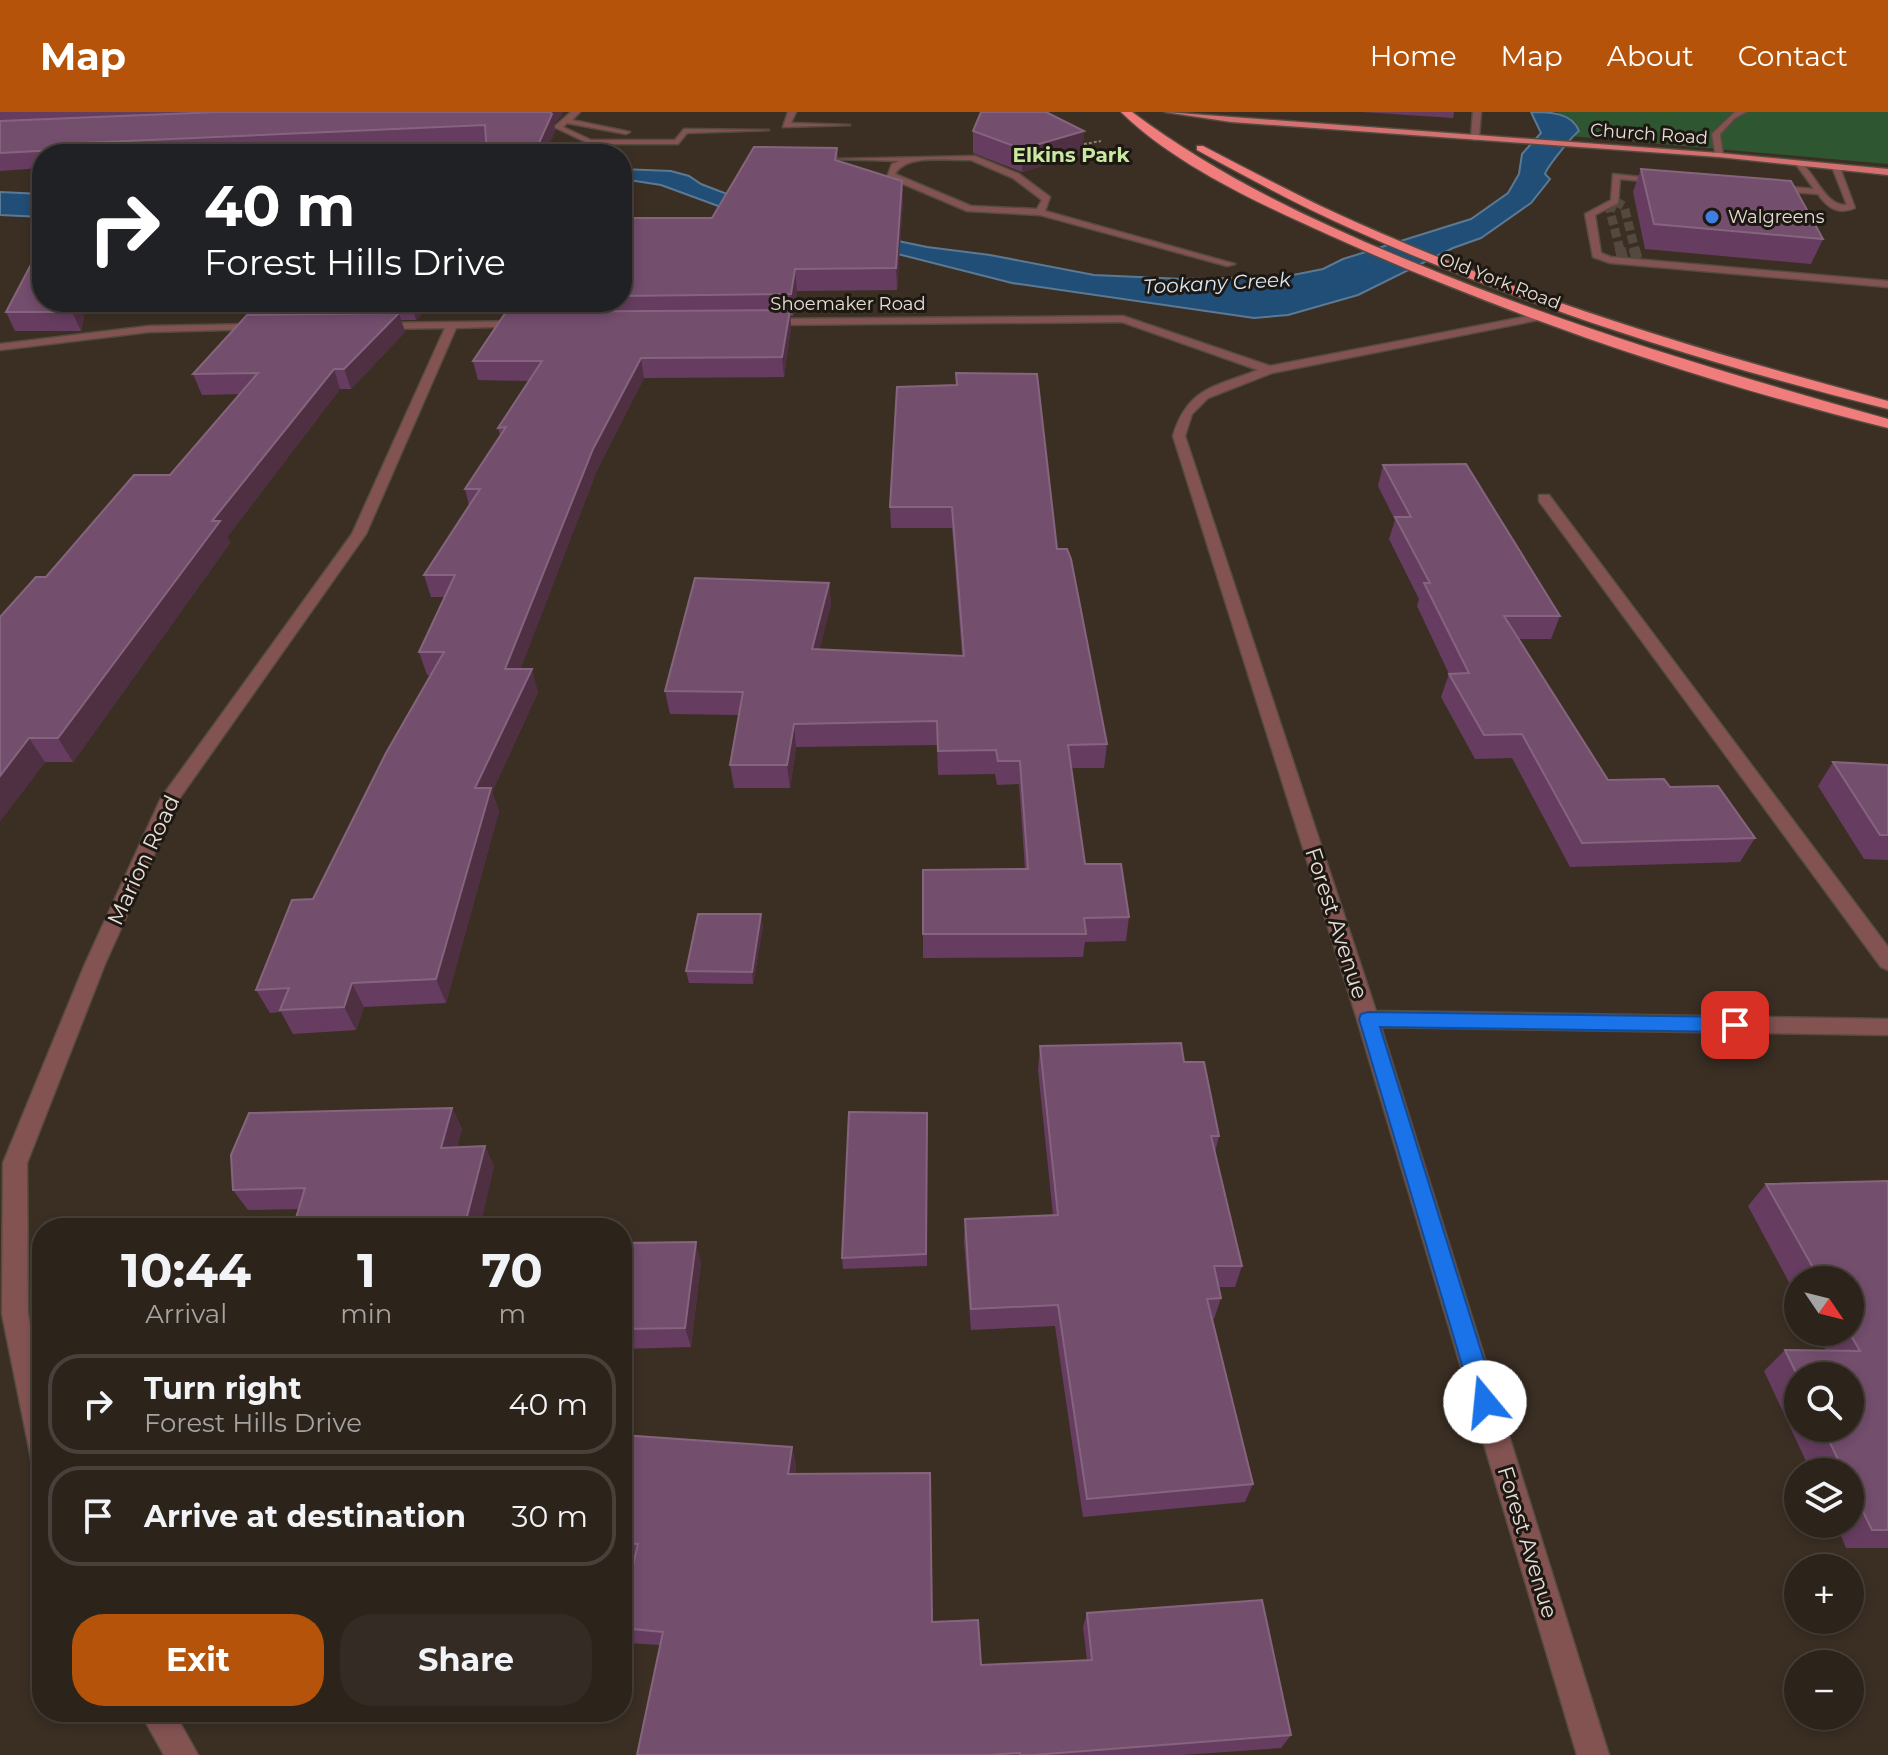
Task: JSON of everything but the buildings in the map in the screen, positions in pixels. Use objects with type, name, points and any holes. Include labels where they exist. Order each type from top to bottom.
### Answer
[{"type":"highway","name":"Old York Road","points":[[1128,112],[1379,237],[1436,259],[1666,340],[1888,405]]},
{"type":"highway","name":"Old York Road","points":[[1128,112],[1167,145],[1237,188],[1416,269],[1539,317],[1753,386],[1888,424]]},
{"type":"main road","name":"Church Road","points":[[1169,112],[1887,171]]},
{"type":"street","points":[[576,112],[558,127],[590,142],[678,142],[684,131]]},
{"type":"street","points":[[786,125],[792,112]]},
{"type":"street","points":[[1475,138],[1477,112]]},
{"type":"street","points":[[1719,155],[1716,134],[1732,116],[1742,112]]},
{"type":"street","points":[[567,121],[630,132],[657,131]]},
{"type":"street","points":[[671,131],[846,125]]},
{"type":"street","points":[[622,142],[630,132]]},
{"type":"street","points":[[839,159],[972,158],[1016,176],[1047,199],[1040,212]]},
{"type":"street","points":[[912,159],[895,166],[890,175],[970,209],[1040,212],[1230,264]]},
{"type":"street","points":[[1799,163],[1830,205],[1845,209],[1852,206],[1836,167]]},
{"type":"street","points":[[1677,181],[1616,176],[1615,201],[1590,214],[1596,255],[1610,260],[1888,284]]},
{"type":"street","points":[[1753,187],[1820,192]]},
{"type":"street","points":[[1269,370],[1539,317]]},
{"type":"street","name":"Shoemaker Road","points":[[756,322],[1123,319],[1269,370]]},
{"type":"street","points":[[356,326],[532,324]]},
{"type":"street","name":"Marion Road","points":[[32,1402],[15,1314],[15,1163],[95,964],[170,798],[359,534],[452,325]]},
{"type":"street","points":[[0,347],[149,329],[276,327]]},
{"type":"street","name":"Forest Avenue","points":[[1269,370],[1204,395],[1186,413],[1179,436],[1368,1019],[1593,1755]]},
{"type":"street","points":[[1544,498],[1888,962]]},
{"type":"street","points":[[1368,1019],[1888,1027]]},
{"type":"street","points":[[162,1722],[182,1755]]},
{"type":"path","points":[[1072,146],[1110,140]]},
{"type":"green space","points":[[1557,112],[1888,112],[1888,164],[1570,136],[1577,124]]},
{"type":"water","name":"Tookany Creek","points":[[1531,112],[1565,117],[1579,131],[1550,165],[1545,174],[1550,179],[1531,203],[1481,238],[1453,248],[1358,295],[1288,315],[1254,318],[1012,283],[740,214],[661,185],[632,181],[632,169],[671,171],[792,219],[927,247],[990,255],[1094,275],[1183,279],[1283,277],[1323,269],[1343,259],[1471,219],[1508,193],[1519,174],[1522,154],[1541,133]]},
{"type":"water","points":[[0,192],[32,194],[32,217],[0,215]]},
{"type":"tunnel","points":[[1620,250],[1610,211],[1615,201],[1624,206],[1635,250]]},
{"type":"tunnel","points":[[1620,248],[1623,260]]},
{"type":"tunnel","points":[[1634,248],[1638,262]]},
{"type":"place","name":"Walgreens","points":[[1712,217]]},
{"type":"district","name":"Elkins Park","points":[[1071,155]]},
{"type":"route","points":[[1485,1402],[1368,1019],[1735,1025]]}]
